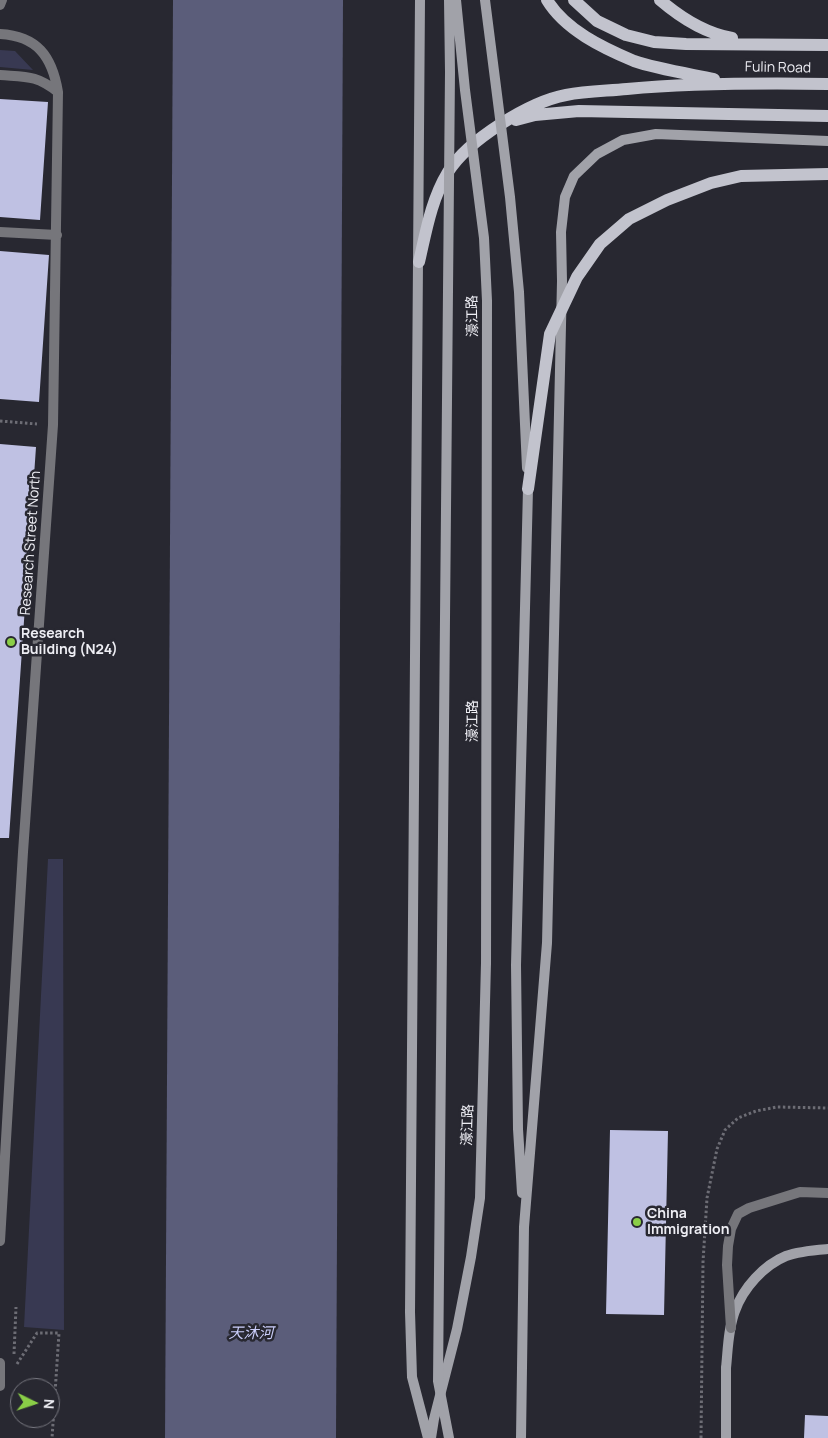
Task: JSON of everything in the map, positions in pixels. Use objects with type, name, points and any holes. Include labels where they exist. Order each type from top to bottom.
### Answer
[{"type":"main road","points":[[420,0],[410,1312],[412,1377],[430,1438]]},
{"type":"main road","points":[[449,0],[450,92],[438,1381],[449,1438]]},
{"type":"main road","name":"濠江路","points":[[430,1438],[457,1329],[470,1266],[480,1198],[486,963],[488,301],[484,238],[465,90],[456,0]]},
{"type":"main road","points":[[485,0],[510,197],[519,292],[528,489],[516,966],[518,1129],[524,1227]]},
{"type":"main road","points":[[547,0],[554,12],[582,36],[636,61],[728,83]]},
{"type":"main road","points":[[574,0],[597,21],[626,35],[654,42],[781,44]]},
{"type":"main road","points":[[660,0],[677,14],[716,35],[781,44]]},
{"type":"main road","points":[[803,44],[828,39]]},
{"type":"main road","name":"Fulin Road","points":[[781,44],[828,45]]},
{"type":"main road","points":[[419,262],[433,203],[448,171],[477,140],[533,105],[566,95],[728,83]]},
{"type":"main road","name":"Fulin Road","points":[[728,83],[828,84]]},
{"type":"main road","points":[[504,123],[535,115],[579,110],[828,116]]},
{"type":"main road","points":[[521,1438],[524,1227],[548,943],[562,281],[561,232],[565,197],[574,176],[597,154],[624,140],[656,134],[828,141]]},
{"type":"main road","points":[[528,489],[550,334],[577,277],[600,244],[629,219],[667,200],[711,183],[741,176],[828,174]]},
{"type":"main road","points":[[726,1438],[726,1368],[731,1328],[735,1311],[741,1298],[756,1277],[786,1256],[828,1249]]},
{"type":"street","points":[[0,5],[2,0]]},
{"type":"street","name":"Research Street North","points":[[0,34],[24,38],[44,53],[55,77],[58,92],[53,425],[0,1240]]},
{"type":"street","points":[[0,75],[34,78],[44,82],[58,92]]},
{"type":"street","points":[[0,232],[57,235]]},
{"type":"street","points":[[731,1328],[727,1265],[728,1246],[731,1229],[738,1214],[749,1208],[800,1192],[828,1193]]},
{"type":"street","points":[[0,1364],[0,1386]]},
{"type":"path","points":[[0,421],[53,425]]},
{"type":"path","points":[[16,1307],[13,1370],[37,1333],[59,1333],[52,1438]]},
{"type":"path","points":[[701,1393],[702,1438]]},
{"type":"shaded area","points":[[0,50],[15,51],[33,70],[0,67]]},
{"type":"shaded area","points":[[48,859],[63,859],[64,1330],[24,1327]]},
{"type":"water","name":"天沐河","points":[[173,0],[343,0],[336,1438],[165,1438]]},
{"type":"building","points":[[0,99],[48,102],[40,220],[0,217]]},
{"type":"building","points":[[0,251],[49,255],[39,402],[0,399]]},
{"type":"building","name":"Research Building (N24)","points":[[0,444],[36,447],[9,838],[0,838]]},
{"type":"building","name":"China Immigration","points":[[610,1130],[668,1131],[664,1315],[606,1314]]},
{"type":"building","points":[[805,1415],[828,1416],[828,1438],[804,1438]]},
{"type":"place","name":"Research Building (N24)","points":[[11,642]]},
{"type":"place","name":"China Immigration","points":[[637,1222]]}]
